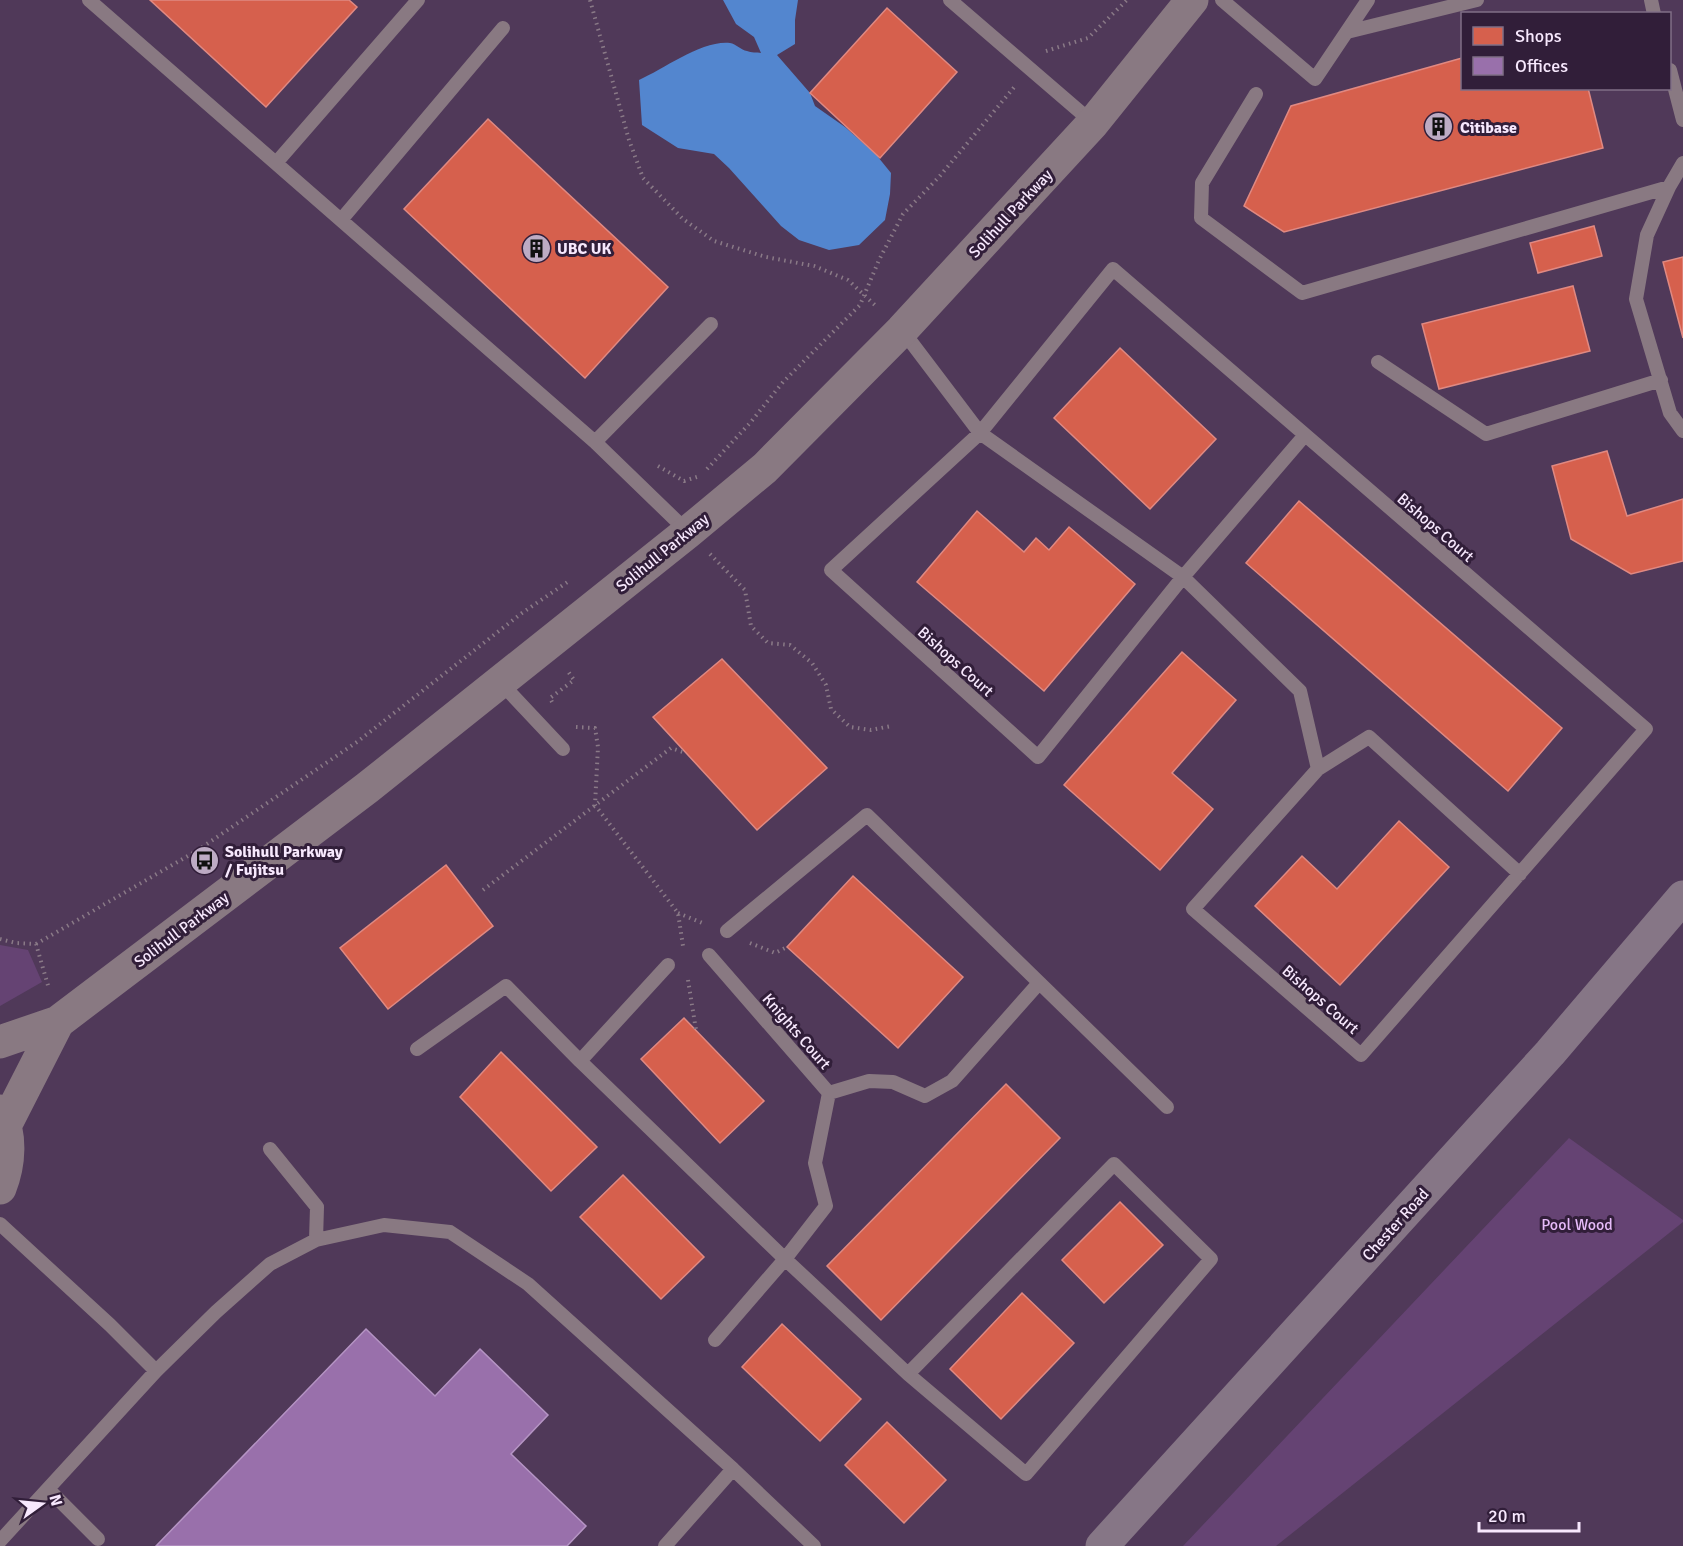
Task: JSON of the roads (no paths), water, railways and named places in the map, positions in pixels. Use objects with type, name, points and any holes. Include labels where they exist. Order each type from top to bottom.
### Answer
[{"type":"highway","name":"Chester Road","points":[[1102,1546],[1550,1053],[1683,897]]},
{"type":"street","name":"Solihull Parkway","points":[[58,1023],[367,788],[765,468],[902,330],[1093,123],[1192,0]]},
{"type":"street","points":[[0,1041],[58,1023]]},
{"type":"street","points":[[0,1188],[9,1154],[3,1117],[58,1023]]},
{"type":"lane","points":[[89,0],[596,442],[688,532]]},
{"type":"lane","points":[[276,163],[418,0]]},
{"type":"lane","points":[[950,0],[1093,123]]},
{"type":"lane","points":[[1222,0],[1315,80],[1368,0]]},
{"type":"lane","points":[[1347,32],[1477,0]]},
{"type":"lane","points":[[341,220],[503,28]]},
{"type":"lane","points":[[1671,74],[1683,120]]},
{"type":"lane","points":[[1256,94],[1202,183],[1201,218],[1302,293],[1669,187]]},
{"type":"lane","points":[[1683,164],[1669,187],[1647,235],[1636,299],[1670,413],[1683,431]]},
{"type":"lane","name":"Bishops Court","points":[[1305,435],[1183,577],[1038,757],[831,570],[980,433],[1113,269],[1646,729],[1520,874],[1361,1055],[1193,909],[1318,769],[1369,737],[1520,874]]},
{"type":"lane","points":[[596,442],[711,324]]},
{"type":"lane","points":[[902,330],[980,433],[1183,577],[1300,691],[1318,769]]},
{"type":"lane","points":[[1378,362],[1486,434],[1661,380]]},
{"type":"lane","points":[[500,682],[563,748]]},
{"type":"lane","points":[[727,931],[867,815],[1167,1107]]},
{"type":"lane","name":"Knights Court","points":[[709,955],[829,1092],[869,1081],[893,1082],[925,1096],[952,1081],[1039,983]]},
{"type":"lane","points":[[580,1061],[668,965]]},
{"type":"lane","points":[[417,1049],[506,986],[580,1061],[785,1259],[908,1374],[1026,1474],[1211,1259],[1114,1164],[908,1374]]},
{"type":"lane","points":[[715,1340],[785,1259],[826,1206],[815,1163],[829,1092]]},
{"type":"lane","points":[[270,1149],[317,1208],[316,1240]]},
{"type":"lane","points":[[0,1224],[110,1325],[156,1371]]},
{"type":"lane","points":[[0,1541],[156,1371],[216,1312],[270,1264],[316,1240],[384,1225],[450,1232],[528,1284],[733,1469],[814,1546]]},
{"type":"lane","points":[[665,1546],[733,1469]]},
{"type":"lane","points":[[48,1489],[98,1539]]},
{"type":"water","points":[[723,0],[798,0],[795,44],[777,55],[810,93],[815,106],[845,127],[880,158],[878,157],[891,173],[885,220],[859,245],[829,250],[799,240],[781,226],[714,154],[678,148],[642,125],[639,80],[695,50],[719,43],[730,43],[750,52],[761,53],[754,37],[736,24]]},
{"type":"place","name":"Citibase","points":[[1439,127]]},
{"type":"place","name":"UBC UK","points":[[536,248]]},
{"type":"place","name":"Solihull Parkway / Fujitsu","points":[[204,860]]},
{"type":"park label","name":"Pool Wood","points":[[1577,1224]]}]
